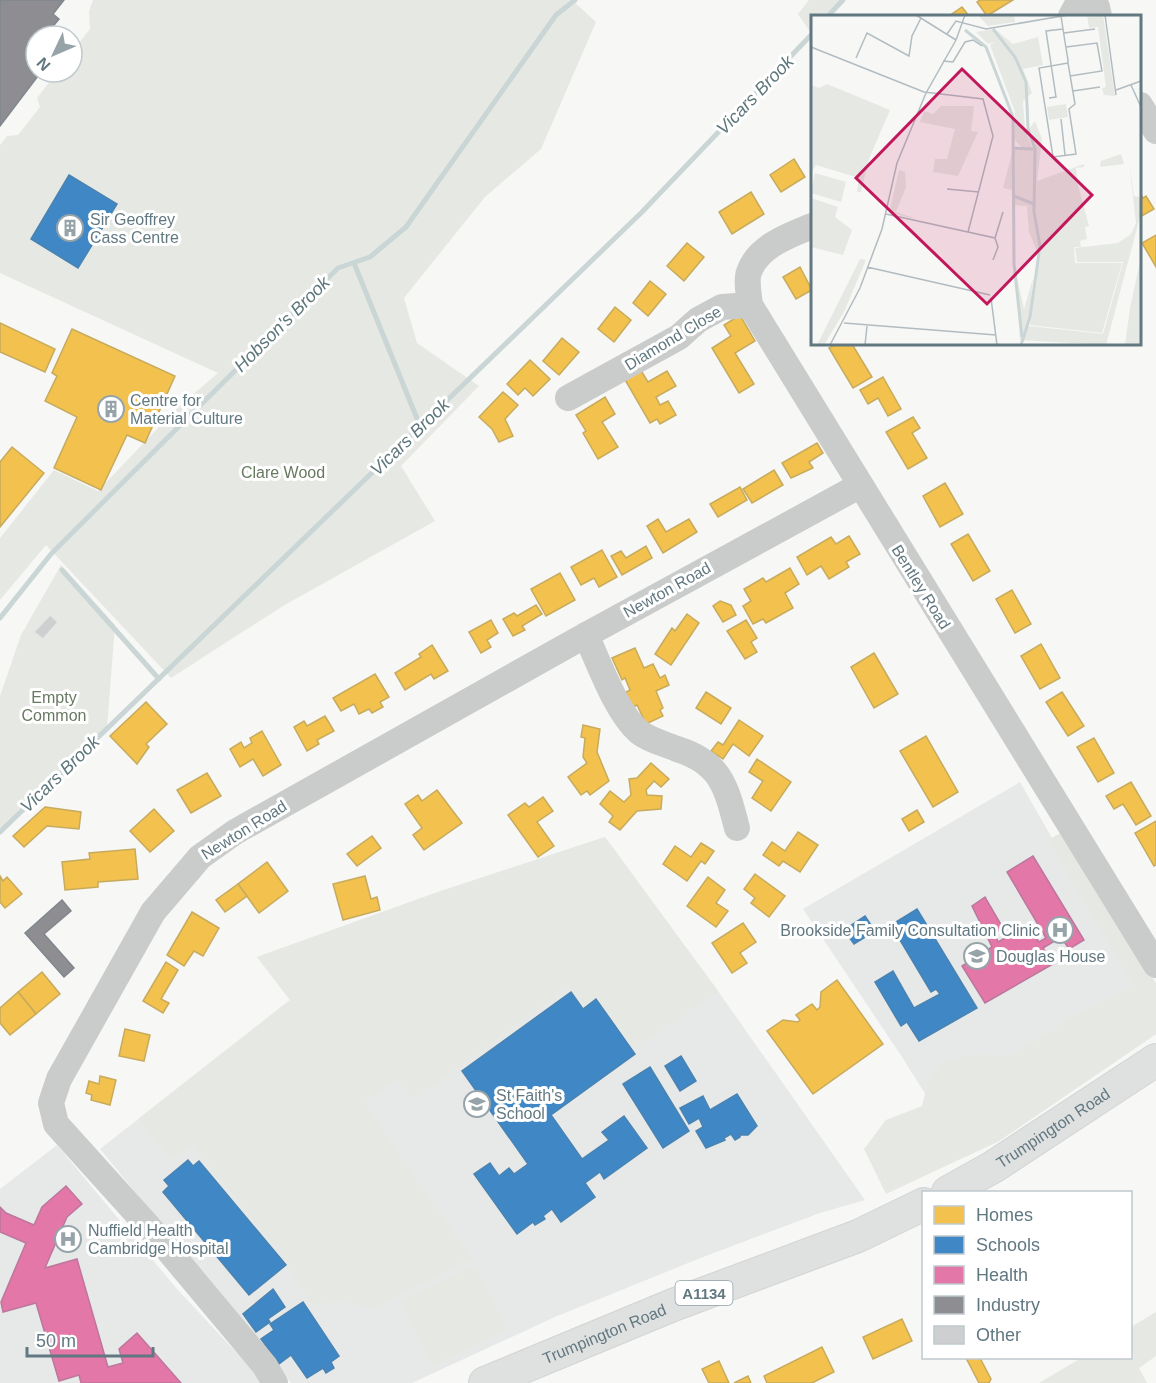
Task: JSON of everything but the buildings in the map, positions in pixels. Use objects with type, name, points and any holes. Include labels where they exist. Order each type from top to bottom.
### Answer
[{"type":"main road","name":"Trumpington Road","points":[[950,1191],[993,1167],[1156,1060]]},
{"type":"main road","name":"Trumpington Road","points":[[485,1383],[673,1305],[858,1236],[922,1205]]},
{"type":"street","points":[[1072,15],[1077,5],[1091,4],[1100,8]]},
{"type":"street","points":[[1141,107],[1156,132]]},
{"type":"street","name":"Bentley Road","points":[[811,227],[780,238],[762,255],[749,272],[750,305],[859,486],[1156,965]]},
{"type":"street","name":"Diamond Close","points":[[568,398],[679,337],[698,320],[722,307],[750,305]]},
{"type":"street","name":"Newton Road","points":[[275,1383],[258,1357],[148,1226],[64,1135],[51,1114],[54,1090],[153,912],[200,857],[235,832],[586,635],[859,486]]},
{"type":"street","points":[[586,635],[629,720],[640,733],[698,755],[714,770],[725,785],[737,828]]},
{"type":"shaded area","name":"Douglas House","points":[[1020,782],[1128,971],[1156,1034],[999,1141],[965,1157],[902,1057],[803,909]]},
{"type":"shaded area","name":"St Faith's School","points":[[605,837],[718,991],[865,1200],[820,1213],[698,1259],[555,1317],[412,1383],[291,1383],[100,1149],[290,1000],[257,957],[438,892]]},
{"type":"shaded area","name":"Nuffield Health Cambridge Hospital","points":[[57,1145],[177,1289],[265,1383],[0,1383],[0,1189]]},
{"type":"green space","name":"Clare Wood","points":[[93,0],[572,0],[596,22],[541,149],[485,197],[404,298],[417,343],[479,386],[401,466],[435,521],[283,606],[171,678],[46,545],[0,600],[0,538],[54,470],[98,491],[176,409],[218,373],[0,273],[0,145],[7,136],[18,135],[40,107],[37,98],[48,84],[84,84],[84,37],[90,29],[89,11]]},
{"type":"green space","points":[[809,0],[840,0],[826,15],[811,15],[811,33],[798,14]]},
{"type":"green space","name":"Empty Common","points":[[61,565],[115,625],[107,728],[45,798],[0,828],[0,696],[21,635]]},
{"type":"green space","points":[[1061,833],[1156,983],[1156,1034],[999,1141],[886,1194],[864,1149],[886,1120],[922,1106],[928,1081],[945,1061],[968,1054],[1009,1056],[1084,1010],[1133,985],[1047,840]]},
{"type":"green space","points":[[605,837],[718,991],[635,1049],[596,997],[584,1005],[570,986],[413,1100],[397,1079],[365,1103],[471,1258],[374,1309],[342,1301],[312,1305],[275,1247],[192,1145],[172,1160],[138,1119],[290,1000],[257,957],[438,892]]},
{"type":"green space","points":[[476,1264],[507,1330],[431,1366],[400,1301]]},
{"type":"green space","points":[[1156,1312],[1156,1356],[1139,1368],[1147,1383],[1039,1383],[1079,1359],[1132,1359],[1132,1326]]},
{"type":"waterway","name":"Hobson's Brook","points":[[0,618],[51,554],[338,268],[370,257],[406,227],[556,15],[575,0]]},
{"type":"waterway","name":"Vicars Brook","points":[[829,15],[843,0]]},
{"type":"waterway","name":"Vicars Brook","points":[[0,832],[642,212],[811,35]]},
{"type":"waterway","points":[[354,263],[420,426]]},
{"type":"waterway","points":[[62,570],[159,679]]},
{"type":"place","name":"Sir Geoffrey Cass Centre","points":[[70,228]]},
{"type":"place","name":"Centre for Material Culture","points":[[111,409]]},
{"type":"place","name":"Brookside Family Consultation Clinic","points":[[1060,930]]},
{"type":"place","name":"Douglas House","points":[[977,956]]},
{"type":"place","name":"St Faith's School","points":[[477,1104]]},
{"type":"place","name":"Nuffield Health Cambridge Hospital","points":[[68,1239]]}]
